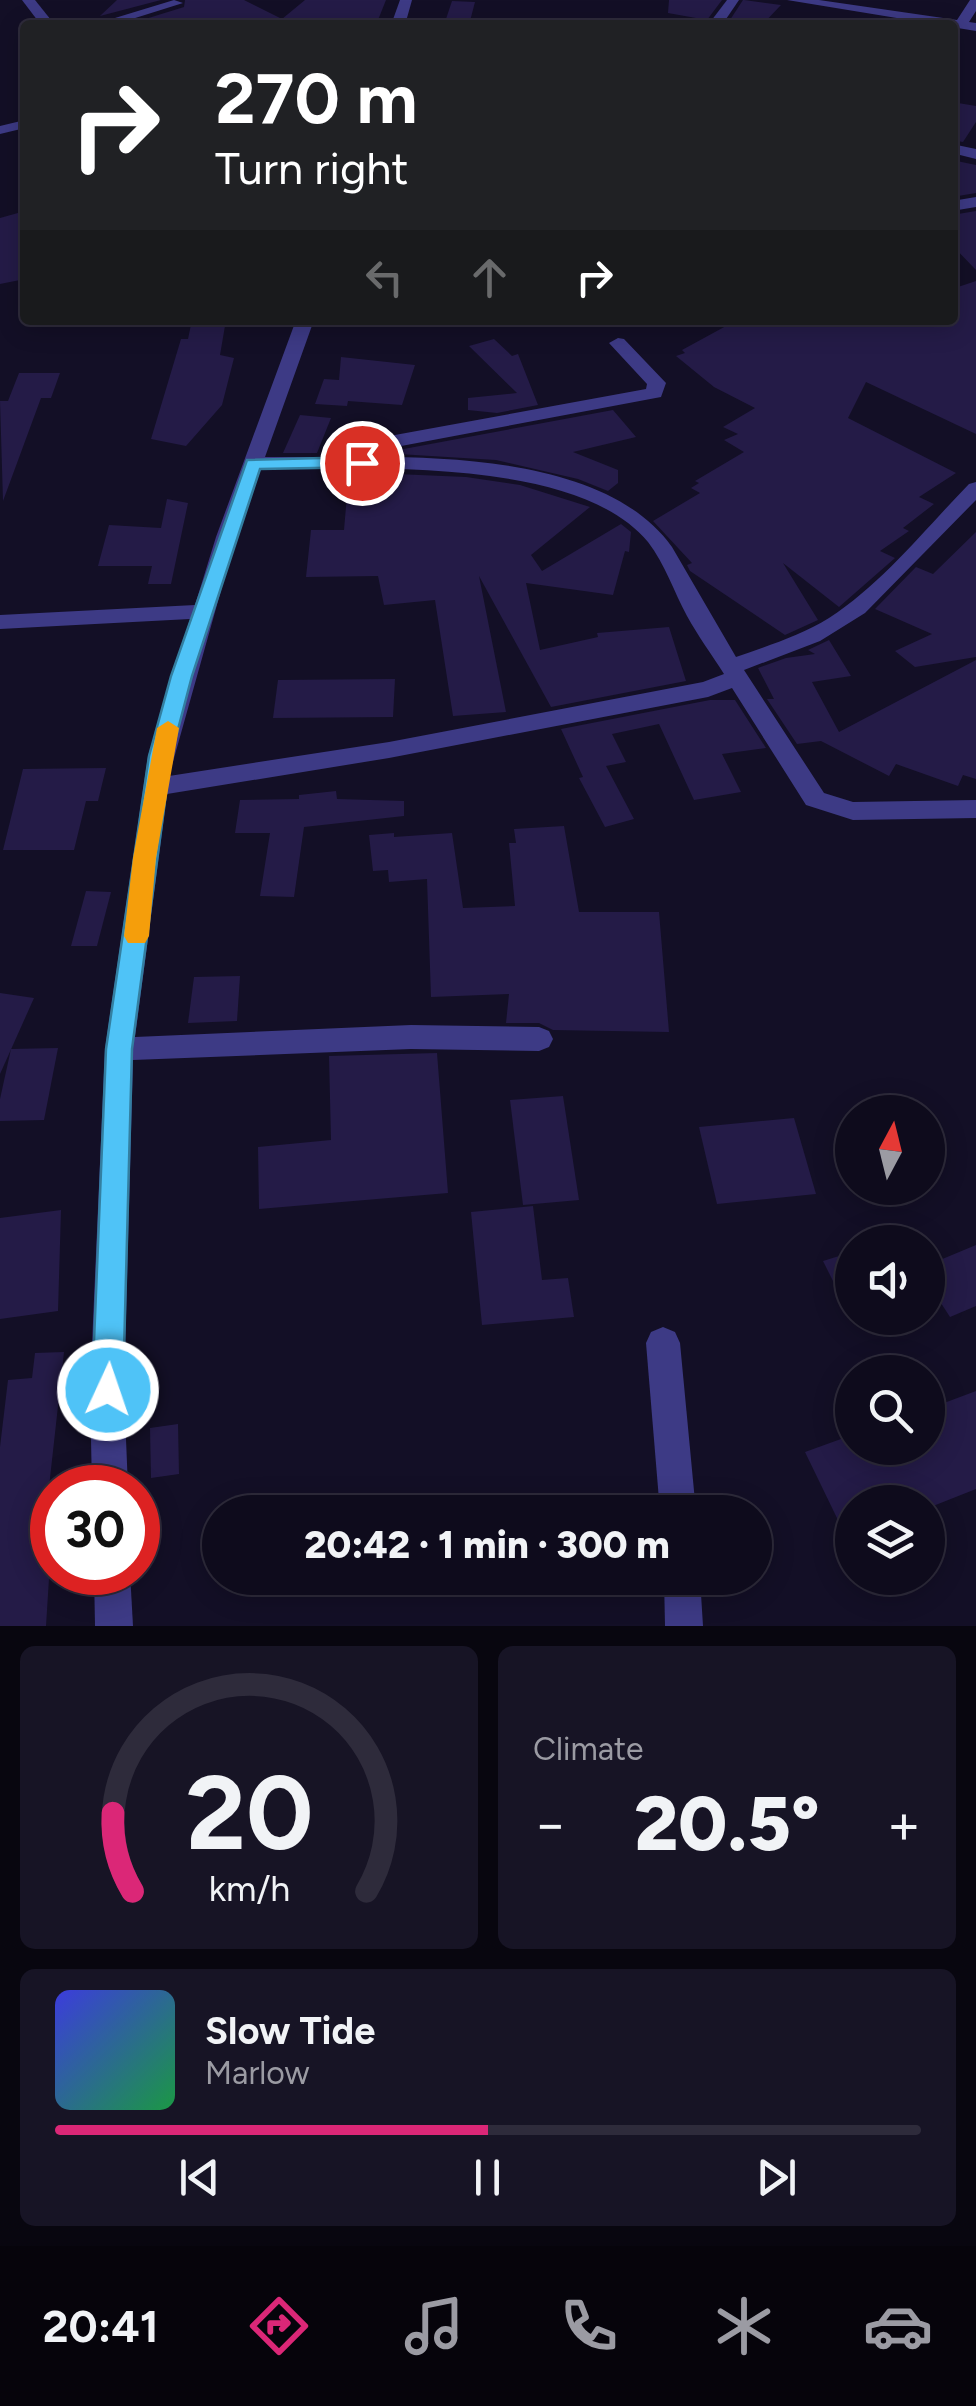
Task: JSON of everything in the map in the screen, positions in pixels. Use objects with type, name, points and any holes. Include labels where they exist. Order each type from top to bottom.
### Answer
[{"type":"street","points":[[28,0],[44,20]]},
{"type":"street","points":[[793,0],[927,20]]},
{"type":"street","points":[[961,25],[976,0]]},
{"type":"street","points":[[116,20],[176,3]]},
{"type":"street","points":[[958,25],[976,28]]},
{"type":"street","points":[[110,1465],[108,1390],[119,1049],[156,787],[182,676],[303,325]]},
{"type":"street","points":[[362,463],[373,445],[654,392],[657,383],[618,342]]},
{"type":"street","points":[[253,464],[362,463],[536,476],[577,488],[653,535],[800,782],[815,799],[853,811],[976,809]]},
{"type":"street","points":[[156,787],[389,750],[708,689],[735,671],[839,621],[873,593],[976,488]]},
{"type":"street","points":[[0,622],[203,611]]},
{"type":"street","points":[[119,1049],[411,1037],[539,1039]]},
{"type":"street","points":[[663,1343],[676,1495]]},
{"type":"street","points":[[113,1595],[114,1626]]},
{"type":"street","points":[[683,1595],[684,1626]]},
{"type":"building","points":[[117,0],[161,0],[100,16]]},
{"type":"building","points":[[185,0],[244,0],[282,19],[305,0],[386,0],[378,20],[142,20],[184,7]]},
{"type":"building","points":[[669,0],[722,0],[707,20],[668,13]]},
{"type":"building","points":[[743,0],[781,5],[767,20],[730,20]]},
{"type":"building","points":[[452,1],[475,2],[470,20],[446,20]]},
{"type":"building","points":[[958,103],[976,106],[976,122],[963,142],[958,141]]},
{"type":"building","points":[[958,161],[976,165],[976,193],[958,196]]},
{"type":"building","points":[[976,211],[976,270],[958,251],[958,214]]},
{"type":"building","points":[[20,212],[20,280],[0,284],[0,218]]},
{"type":"building","points":[[976,281],[976,434],[866,382],[848,418],[956,473],[919,497],[934,504],[903,528],[909,531],[880,551],[895,558],[839,607],[783,563],[818,620],[785,635],[690,571],[687,565],[692,563],[653,521],[700,493],[691,488],[699,483],[695,481],[744,452],[724,440],[738,434],[723,427],[755,408],[714,387],[676,356],[728,325],[958,325],[958,287]]},
{"type":"building","points":[[191,325],[225,325],[220,355],[234,358],[222,405],[186,446],[151,439],[181,339],[188,339]]},
{"type":"building","points":[[494,339],[512,356],[518,354],[538,405],[497,413],[468,410],[468,398],[517,393],[469,346]]},
{"type":"building","points":[[341,357],[415,365],[402,405],[348,401],[347,406],[315,404],[324,379],[339,380]]},
{"type":"building","points":[[19,373],[60,373],[51,398],[41,398],[3,501],[0,401],[8,401]]},
{"type":"building","points":[[613,410],[636,437],[573,452],[618,470],[618,483],[608,491],[578,479],[496,460],[382,453]]},
{"type":"building","points":[[300,415],[331,418],[317,453],[283,453]]},
{"type":"building","points":[[349,472],[466,477],[520,485],[590,507],[531,555],[542,571],[621,524],[631,532],[629,552],[625,551],[613,595],[526,583],[540,650],[598,637],[597,633],[669,627],[686,681],[551,707],[479,576],[506,712],[453,716],[435,600],[384,605],[378,576],[306,577],[311,530],[344,530]]},
{"type":"building","points":[[167,499],[188,503],[171,584],[148,584],[152,566],[98,566],[109,525],[161,528]]},
{"type":"building","points":[[976,532],[976,657],[915,667],[895,651],[932,634],[875,609],[916,567],[933,574]]},
{"type":"building","points":[[829,640],[851,676],[812,682],[839,732],[976,660],[976,779],[963,775],[958,786],[896,764],[889,776],[821,741],[797,744],[767,699],[774,699],[758,668],[786,658],[815,654],[808,650]]},
{"type":"building","points":[[395,679],[393,717],[273,718],[278,680]]},
{"type":"building","points":[[710,700],[735,700],[766,748],[722,754],[741,792],[694,800],[659,724],[612,734],[626,762],[606,766],[634,819],[605,827],[579,778],[583,777],[561,729]]},
{"type":"building","points":[[106,768],[98,801],[86,801],[74,850],[3,850],[23,769]]},
{"type":"building","points":[[336,791],[337,799],[404,801],[404,816],[304,827],[294,897],[260,896],[270,833],[235,833],[240,800],[299,799],[299,795]]},
{"type":"building","points":[[564,826],[579,912],[659,912],[669,1032],[553,1030],[539,1023],[506,1023],[509,994],[431,997],[427,879],[389,882],[388,870],[373,871],[369,835],[452,833],[463,908],[515,906],[509,843],[516,843],[514,829]]},
{"type":"building","points":[[86,891],[111,892],[97,946],[71,946]]},
{"type":"building","points":[[240,976],[237,1021],[188,1023],[194,977]]},
{"type":"building","points":[[0,993],[34,998],[0,1074]]},
{"type":"building","points":[[58,1048],[44,1120],[0,1121],[0,1099],[11,1049]]},
{"type":"building","points":[[437,1053],[448,1193],[259,1209],[258,1147],[331,1140],[329,1056]]},
{"type":"building","points":[[563,1096],[579,1200],[523,1205],[510,1100]]},
{"type":"building","points":[[794,1118],[816,1194],[717,1204],[699,1127]]},
{"type":"building","points":[[533,1206],[542,1280],[568,1278],[574,1317],[482,1325],[471,1212]]},
{"type":"building","points":[[61,1210],[58,1311],[0,1319],[0,1218]]},
{"type":"building","points":[[976,1245],[976,1306],[950,1317],[945,1309],[945,1258]]},
{"type":"building","points":[[835,1257],[835,1285],[823,1261]]},
{"type":"building","points":[[64,1352],[51,1465],[30,1465],[30,1595],[48,1595],[46,1626],[0,1626],[0,1447],[8,1380],[32,1378],[35,1353]]},
{"type":"building","points":[[976,1391],[976,1489],[945,1501],[945,1485],[835,1485],[835,1514],[805,1452],[835,1441],[835,1465],[945,1465],[945,1403]]},
{"type":"building","points":[[178,1424],[179,1474],[160,1477],[160,1465],[151,1465],[150,1428]]},
{"type":"slow traffic","points":[[136,936],[144,858],[168,728]]},
{"type":"route","points":[[108,1390],[119,1049],[160,756],[182,676],[253,464],[362,463]]}]
